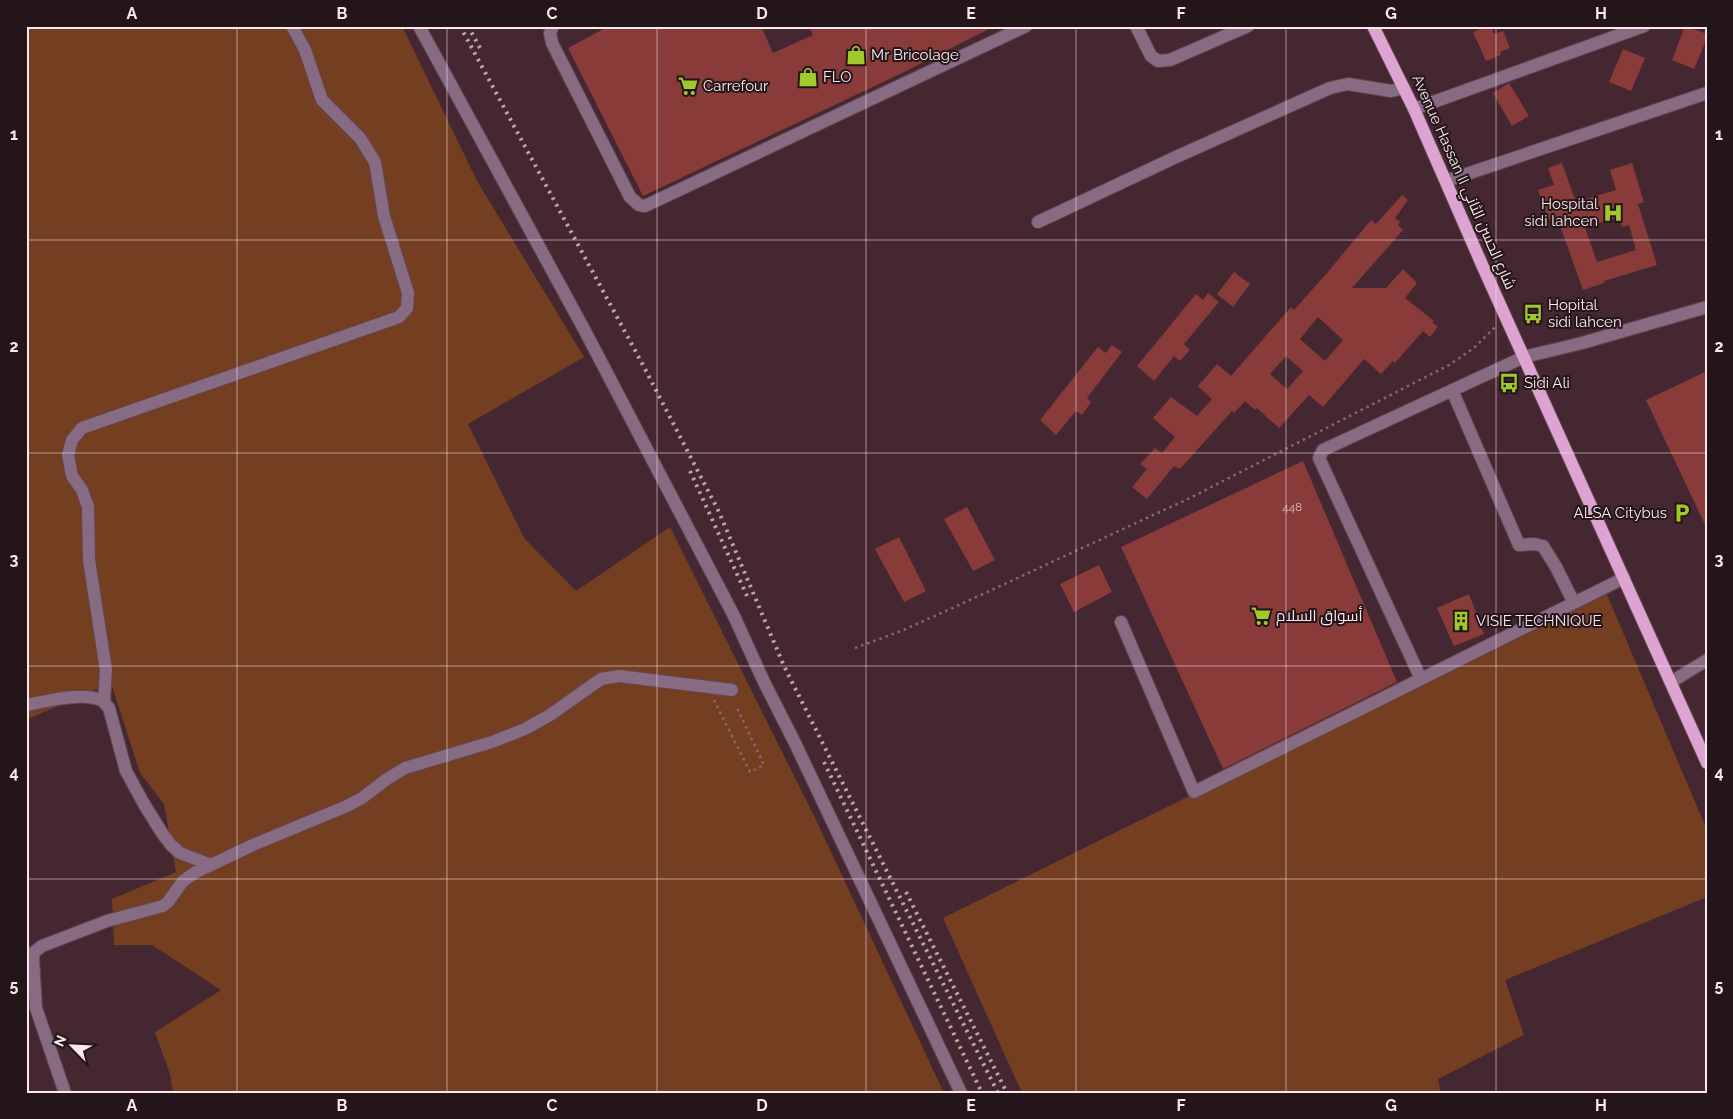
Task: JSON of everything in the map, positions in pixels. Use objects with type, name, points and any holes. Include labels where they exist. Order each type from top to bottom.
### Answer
[{"type":"main road","name":"Avenue Hassan II شارع الحسن الثاني","points":[[1373,26],[1414,109],[1707,763]]},
{"type":"street","points":[[104,702],[106,670],[89,560],[88,507],[82,490],[72,476],[68,455],[72,440],[82,428],[399,317],[407,308],[408,293],[384,216],[375,162],[360,138],[322,100],[305,50],[292,26]]},
{"type":"street","points":[[419,26],[585,331],[734,616],[961,1093]]},
{"type":"street","points":[[553,26],[550,33],[552,43],[630,198],[639,205],[646,206],[1026,26]]},
{"type":"street","points":[[1136,26],[1150,56],[1158,61],[1170,60],[1231,30],[1248,26]]},
{"type":"street","points":[[1414,109],[1644,26]]},
{"type":"street","points":[[1038,222],[1176,157],[1330,88],[1348,84],[1391,92],[1404,88]]},
{"type":"street","points":[[1446,182],[1707,93]]},
{"type":"street","points":[[1421,678],[1319,458],[1323,450],[1524,357],[1582,343],[1707,307]]},
{"type":"street","points":[[1452,390],[1519,545],[1534,544],[1543,546],[1574,603]]},
{"type":"street","points":[[1121,622],[1194,792],[1624,578]]},
{"type":"street","points":[[1671,682],[1707,660]]},
{"type":"street","points":[[65,1093],[36,1008],[33,963],[30,952],[53,941],[107,921],[163,906],[183,881],[211,865],[253,845],[347,806],[362,798],[405,768],[492,742],[524,728],[566,705],[601,679],[619,676],[732,690]]},
{"type":"street","points":[[26,705],[84,697],[100,699],[104,702],[108,708],[126,771],[158,828],[180,853],[211,865]]},
{"type":"path","points":[[855,648],[901,631],[1190,498],[1449,365],[1474,348],[1506,316]]},
{"type":"path","points":[[708,686],[750,772],[764,765],[736,708]]},
{"type":"shaded area","points":[[26,26],[402,26],[477,181],[584,357],[468,424],[524,538],[576,591],[670,527],[817,822],[944,1093],[173,1093],[170,1074],[155,1032],[221,990],[152,945],[114,945],[112,899],[176,872],[164,804],[140,773],[111,683],[26,720]]},
{"type":"shaded area","points":[[1605,590],[1707,830],[1707,897],[1505,980],[1524,1035],[1438,1079],[1441,1093],[1022,1093],[943,918]]},
{"type":"building","name":"Carrefour","points":[[609,26],[761,26],[773,53],[813,35],[809,26],[995,26],[900,74],[643,196],[568,48]]},
{"type":"building","points":[[1491,26],[1494,34],[1503,31],[1510,48],[1500,52],[1501,55],[1486,61],[1473,32]]},
{"type":"building","points":[[1685,26],[1707,34],[1694,69],[1672,60]]},
{"type":"building","points":[[1623,49],[1645,58],[1631,91],[1609,82]]},
{"type":"building","points":[[1509,83],[1529,116],[1512,126],[1493,93]]},
{"type":"building","points":[[1562,163],[1576,202],[1616,190],[1610,170],[1632,163],[1644,202],[1638,204],[1657,265],[1604,281],[1604,283],[1583,290],[1557,217],[1549,220],[1538,190],[1554,185],[1548,168]],"holes":[[[1619,217],[1622,227],[1629,225],[1636,250],[1597,262],[1585,228]]]},
{"type":"building","points":[[1402,195],[1408,200],[1395,218],[1400,222],[1398,225],[1403,230],[1352,288],[1386,288],[1403,269],[1417,283],[1405,298],[1434,321],[1432,322],[1438,327],[1430,337],[1423,331],[1395,363],[1393,361],[1381,374],[1364,359],[1323,407],[1309,395],[1279,428],[1257,408],[1255,410],[1245,401],[1234,413],[1232,411],[1180,469],[1174,466],[1147,499],[1132,487],[1147,469],[1140,464],[1155,448],[1162,453],[1175,437],[1153,418],[1171,397],[1197,416],[1212,399],[1198,386],[1217,364],[1231,376],[1291,307],[1294,310],[1371,220],[1376,224]],"holes":[[[1318,317],[1343,340],[1325,361],[1300,339]],[[1286,356],[1303,371],[1287,389],[1270,374]]]},
{"type":"building","points":[[1234,272],[1250,284],[1233,307],[1217,294]]},
{"type":"building","points":[[1208,293],[1219,302],[1184,344],[1190,350],[1180,361],[1174,356],[1154,381],[1137,366],[1196,294],[1203,300]]},
{"type":"building","points":[[1112,345],[1122,352],[1087,398],[1091,402],[1082,415],[1076,411],[1056,435],[1040,420],[1098,347],[1106,353]]},
{"type":"building","points":[[1707,371],[1707,529],[1646,400]]},
{"type":"building","name":"أسواق السلام","points":[[1303,461],[1397,682],[1223,769],[1121,547]]},
{"type":"building","points":[[967,507],[995,560],[973,571],[944,519]]},
{"type":"building","points":[[899,537],[926,591],[904,602],[875,549]]},
{"type":"building","points":[[1099,565],[1112,592],[1074,612],[1060,584]]},
{"type":"building","name":"VISIE TECHNIQUE","points":[[1469,594],[1484,634],[1454,646],[1437,608]]},
{"type":"railway","points":[[460,26],[644,367],[719,512],[784,666],[998,1093]]},
{"type":"railway","points":[[468,26],[480,48]]},
{"type":"railway","points":[[690,471],[747,596]]},
{"type":"railway","points":[[824,762],[982,1093]]},
{"type":"railway","points":[[906,892],[1007,1093]]},
{"type":"place","name":"Mr Bricolage","points":[[856,55]]},
{"type":"place","name":"FLO","points":[[808,77]]},
{"type":"place","name":"Carrefour","points":[[688,86]]},
{"type":"place","name":"Hospital sidi lahcen","points":[[1613,213]]},
{"type":"place","name":"Hopital sidi lahcen","points":[[1533,314]]},
{"type":"place","name":"Sidi Ali","points":[[1509,383]]},
{"type":"place","name":"ALSA Citybus","points":[[1682,513]]},
{"type":"place","name":"أسواق السلام","points":[[1261,616]]},
{"type":"place","name":"VISIE TECHNIQUE","points":[[1461,621]]}]
